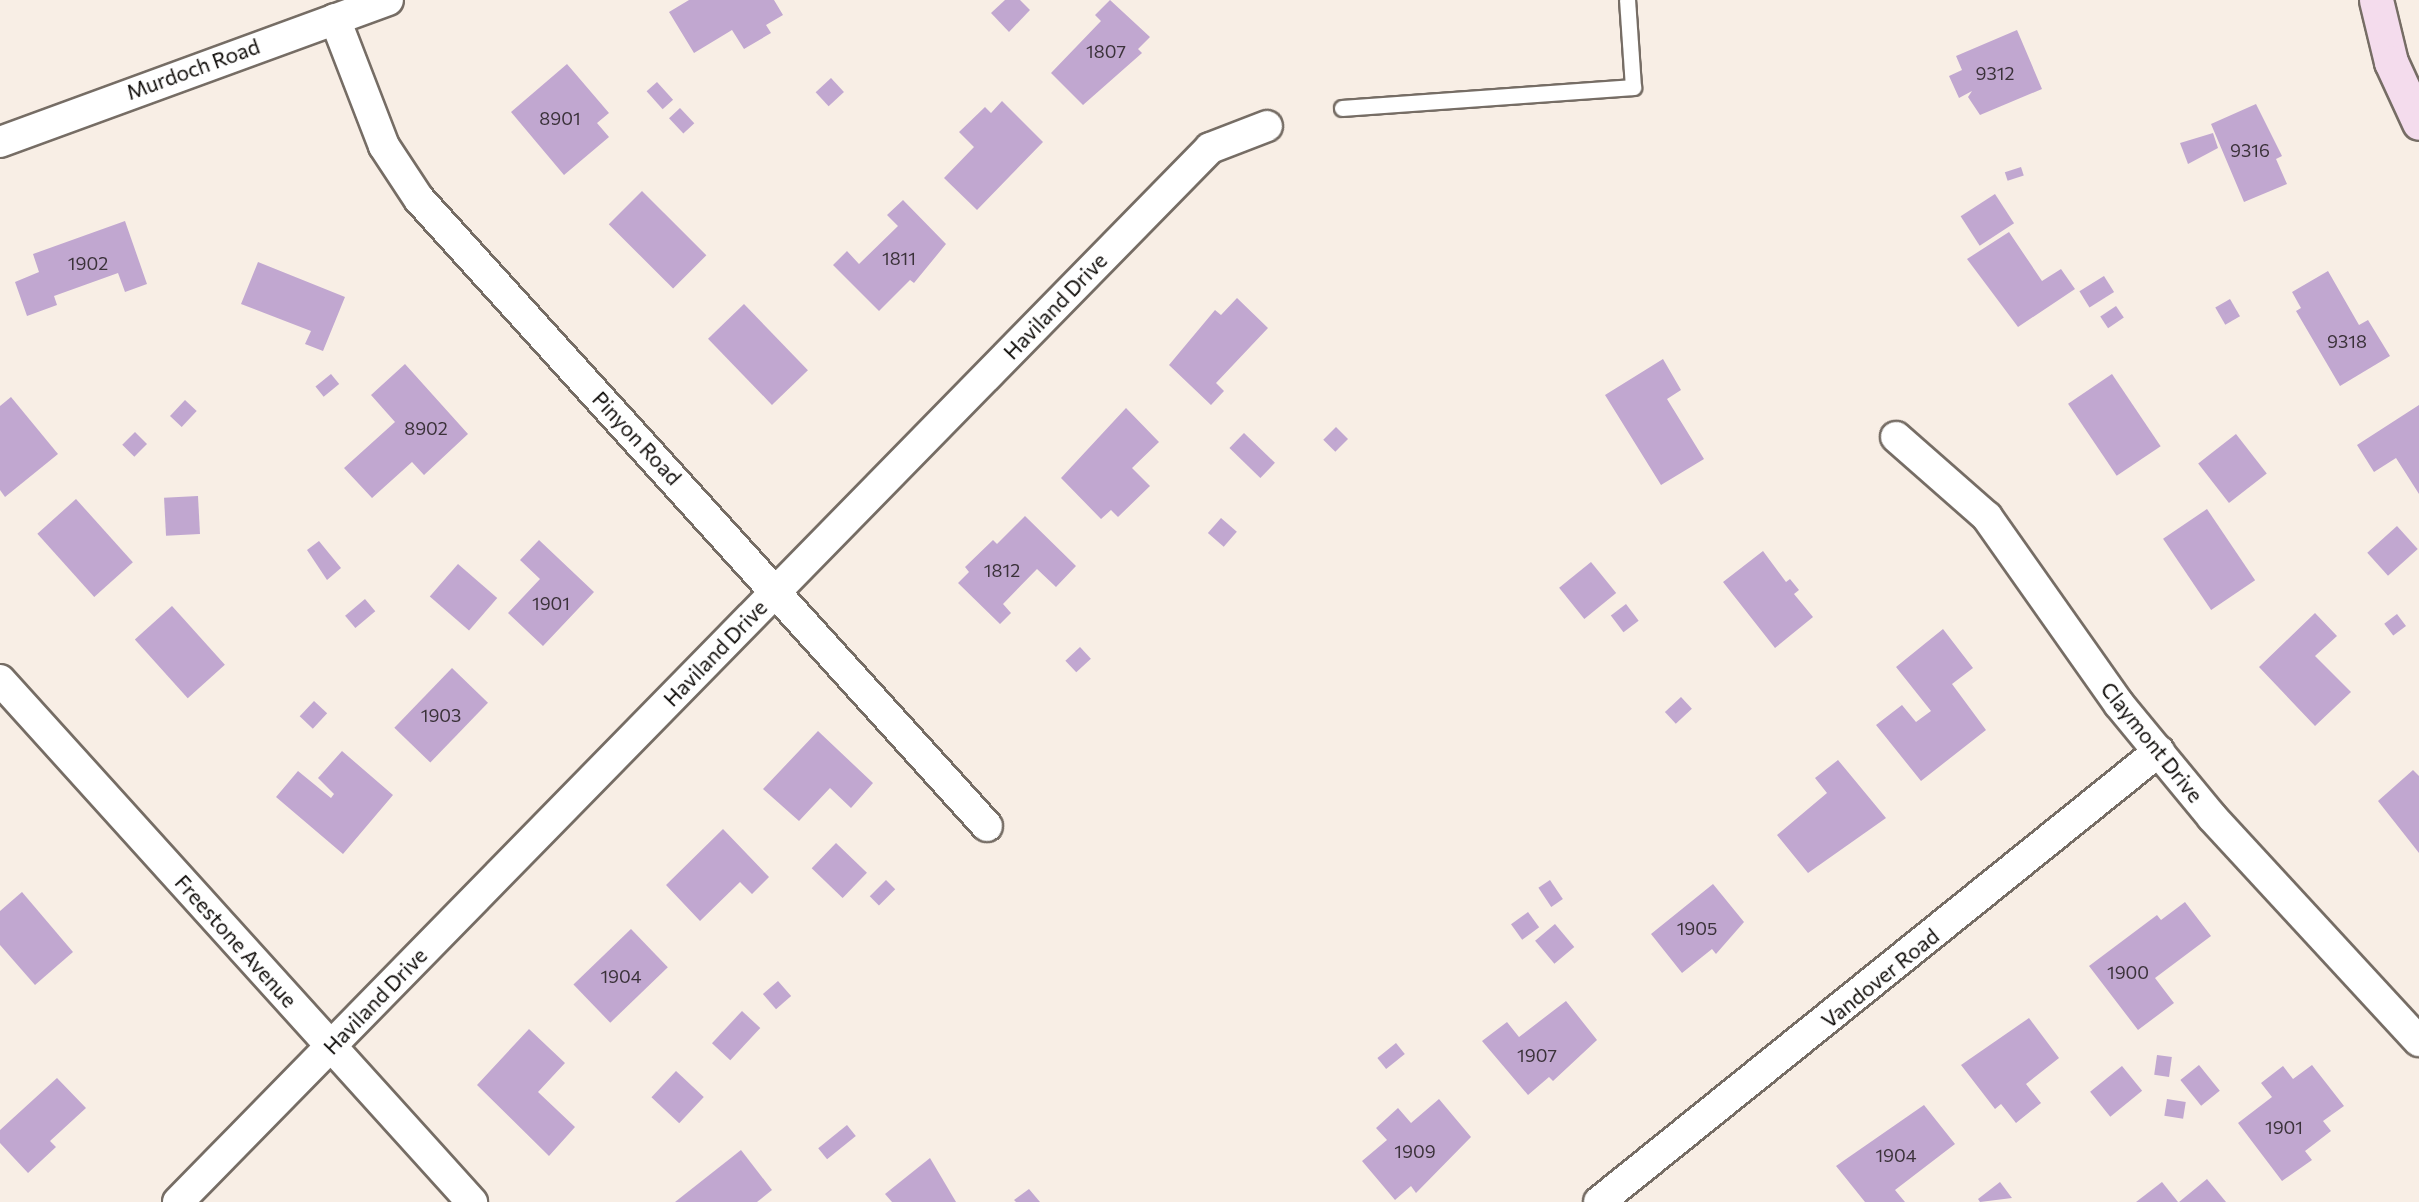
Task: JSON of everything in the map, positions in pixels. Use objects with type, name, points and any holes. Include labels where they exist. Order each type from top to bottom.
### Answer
[{"type":"main road","points":[[2376,0],[2391,62],[2419,123]]},
{"type":"street","name":"Murdoch Road","points":[[0,142],[388,0]]},
{"type":"street","name":"Pinyon Road","points":[[335,19],[402,178],[987,826]]},
{"type":"street","name":"Haviland Drive","points":[[178,1202],[1210,148],[1267,126]]},
{"type":"street","name":"Claymont Drive","points":[[1896,437],[1987,517],[2082,654],[2212,817],[2419,1041]]},
{"type":"street","name":"Freestone Avenue","points":[[0,680],[472,1202]]},
{"type":"street","name":"Vandover Road","points":[[1599,1202],[2159,751]]},
{"type":"lane","points":[[1342,108],[1633,87],[1627,0]]},
{"type":"building","points":[[689,0],[774,0],[783,15],[766,25],[771,33],[744,49],[732,30],[694,53],[669,12]]},
{"type":"building","points":[[1005,0],[1020,0],[1030,10],[1009,32],[991,13]]},
{"type":"building","points":[[1110,0],[1150,37],[1138,49],[1142,53],[1083,105],[1051,73],[1101,21],[1095,15]]},
{"type":"building","points":[[2017,30],[2042,89],[1980,115],[1968,97],[1972,91],[1959,98],[1949,76],[1962,70],[1956,56]]},
{"type":"building","points":[[567,64],[609,113],[597,123],[609,137],[564,175],[511,112]]},
{"type":"building","points":[[831,78],[844,92],[829,106],[816,92]]},
{"type":"building","points":[[657,82],[673,100],[663,109],[647,91]]},
{"type":"building","points":[[1002,101],[1043,142],[977,210],[944,178],[974,147],[959,132],[985,107],[991,113]]},
{"type":"building","points":[[2256,104],[2282,156],[2276,159],[2287,184],[2244,202],[2211,124]]},
{"type":"building","points":[[680,108],[694,123],[683,134],[669,118]]},
{"type":"building","points":[[2213,133],[2218,148],[2188,164],[2180,143]]},
{"type":"building","points":[[2021,167],[2024,176],[2008,181],[2005,172]]},
{"type":"building","points":[[642,191],[706,255],[673,289],[609,224]]},
{"type":"building","points":[[1995,194],[2014,223],[1980,246],[1961,216]]},
{"type":"building","points":[[903,200],[946,244],[914,283],[910,280],[879,311],[833,265],[847,251],[859,264],[898,226],[887,215]]},
{"type":"building","points":[[125,221],[147,284],[125,292],[118,273],[54,296],[57,305],[27,316],[15,282],[39,272],[33,254]]},
{"type":"building","points":[[2009,232],[2042,281],[2061,269],[2075,289],[2018,327],[1967,259]]},
{"type":"building","points":[[258,262],[345,297],[323,351],[305,344],[311,331],[241,304]]},
{"type":"building","points":[[2328,271],[2359,325],[2368,320],[2390,356],[2340,386],[2296,311],[2301,308],[2292,292]]},
{"type":"building","points":[[2104,276],[2114,292],[2089,307],[2079,291]]},
{"type":"building","points":[[1237,298],[1268,328],[1216,383],[1224,391],[1211,405],[1169,365],[1215,310],[1221,315]]},
{"type":"building","points":[[2230,299],[2240,316],[2225,325],[2215,308]]},
{"type":"building","points":[[744,304],[808,370],[772,405],[708,339]]},
{"type":"building","points":[[2116,306],[2124,318],[2108,328],[2100,317]]},
{"type":"building","points":[[1663,359],[1681,390],[1667,399],[1704,459],[1661,485],[1605,395]]},
{"type":"building","points":[[405,364],[468,434],[424,475],[412,462],[372,498],[344,468],[395,422],[371,395]]},
{"type":"building","points":[[331,374],[339,384],[324,397],[315,387]]},
{"type":"building","points":[[2112,374],[2161,446],[2117,476],[2068,404]]},
{"type":"building","points":[[11,397],[58,454],[5,497],[0,490],[0,406]]},
{"type":"building","points":[[185,400],[197,411],[182,427],[170,416]]},
{"type":"building","points":[[2419,405],[2419,494],[2396,458],[2374,472],[2357,445]]},
{"type":"building","points":[[1126,408],[1159,442],[1132,468],[1150,486],[1118,517],[1111,510],[1101,519],[1061,478]]},
{"type":"building","points":[[1336,427],[1348,439],[1335,452],[1323,440]]},
{"type":"building","points":[[135,432],[147,444],[134,457],[122,445]]},
{"type":"building","points":[[1244,433],[1275,463],[1260,478],[1229,448]]},
{"type":"building","points":[[2236,434],[2267,473],[2229,503],[2198,464]]},
{"type":"building","points":[[198,496],[200,534],[166,536],[164,498]]},
{"type":"building","points":[[76,499],[133,562],[94,597],[37,534]]},
{"type":"building","points":[[2207,509],[2255,580],[2211,610],[2163,539]]},
{"type":"building","points":[[1025,516],[1076,566],[1056,587],[1037,569],[1003,604],[1011,613],[1000,624],[958,583],[969,572],[965,567],[993,540],[997,544]]},
{"type":"building","points":[[1221,518],[1237,532],[1224,547],[1208,533]]},
{"type":"building","points":[[2397,526],[2418,549],[2388,576],[2367,553]]},
{"type":"building","points":[[539,540],[594,592],[543,646],[508,613],[540,579],[520,560]]},
{"type":"building","points":[[319,541],[341,568],[327,580],[307,550]]},
{"type":"building","points":[[1763,551],[1786,582],[1790,579],[1799,590],[1794,594],[1813,617],[1775,648],[1723,582]]},
{"type":"building","points":[[1591,562],[1616,593],[1584,619],[1559,588]]},
{"type":"building","points":[[458,564],[497,598],[469,631],[430,596]]},
{"type":"building","points":[[365,599],[375,611],[355,628],[345,616]]},
{"type":"building","points":[[1626,604],[1639,621],[1623,632],[1611,615]]},
{"type":"building","points":[[172,606],[225,665],[188,698],[135,639]]},
{"type":"building","points":[[2315,613],[2337,636],[2315,656],[2351,692],[2315,726],[2259,667]]},
{"type":"building","points":[[2397,614],[2406,626],[2393,636],[2384,624]]},
{"type":"building","points":[[1943,629],[1973,668],[1952,684],[1986,730],[1921,781],[1876,725],[1902,705],[1916,722],[1931,711],[1896,667]]},
{"type":"building","points":[[1080,647],[1091,659],[1076,672],[1065,661]]},
{"type":"building","points":[[452,668],[488,703],[430,762],[394,728]]},
{"type":"building","points":[[1681,697],[1692,709],[1676,724],[1665,712]]},
{"type":"building","points":[[314,701],[327,713],[313,729],[300,716]]},
{"type":"building","points":[[818,731],[873,783],[851,808],[830,788],[799,821],[763,789]]},
{"type":"building","points":[[342,751],[393,795],[343,854],[276,797],[298,771],[331,798],[334,794],[318,778]]},
{"type":"building","points":[[1838,760],[1886,818],[1808,873],[1777,835],[1827,793],[1815,778]]},
{"type":"building","points":[[2413,770],[2419,776],[2419,853],[2378,801]]},
{"type":"building","points":[[723,829],[769,877],[752,894],[740,882],[700,921],[666,885]]},
{"type":"building","points":[[836,843],[867,873],[843,898],[812,868]]},
{"type":"building","points":[[886,880],[895,889],[879,905],[870,896]]},
{"type":"building","points":[[1550,880],[1563,899],[1551,907],[1538,888]]},
{"type":"building","points":[[1713,884],[1744,922],[1716,954],[1712,949],[1682,973],[1651,934]]},
{"type":"building","points":[[22,892],[73,952],[35,985],[0,945],[0,911]]},
{"type":"building","points":[[2185,902],[2211,936],[2155,978],[2174,1003],[2138,1030],[2089,966],[2157,915],[2161,920]]},
{"type":"building","points":[[1528,912],[1539,927],[1522,940],[1511,924]]},
{"type":"building","points":[[1555,924],[1574,947],[1554,964],[1535,941]]},
{"type":"building","points":[[631,929],[668,967],[610,1023],[573,985]]},
{"type":"building","points":[[778,981],[791,996],[776,1009],[763,994]]},
{"type":"building","points":[[1566,1001],[1597,1040],[1553,1081],[1549,1077],[1528,1095],[1482,1041],[1507,1022],[1519,1037]]},
{"type":"building","points":[[742,1011],[760,1028],[730,1060],[712,1043]]},
{"type":"building","points":[[2029,1018],[2059,1058],[2026,1084],[2041,1103],[2016,1123],[2001,1104],[1995,1109],[1961,1065]]},
{"type":"building","points":[[529,1029],[565,1063],[538,1092],[575,1127],[549,1156],[477,1085]]},
{"type":"building","points":[[1396,1043],[1405,1054],[1386,1069],[1377,1058]]},
{"type":"building","points":[[2157,1055],[2172,1057],[2169,1077],[2154,1075]]},
{"type":"building","points":[[2199,1065],[2220,1091],[2201,1106],[2180,1080]]},
{"type":"building","points":[[2312,1065],[2344,1106],[2323,1121],[2331,1131],[2305,1151],[2312,1160],[2282,1181],[2238,1123],[2272,1097],[2261,1083],[2283,1066],[2293,1079]]},
{"type":"building","points":[[2122,1066],[2142,1091],[2110,1117],[2090,1092]]},
{"type":"building","points":[[676,1071],[704,1097],[679,1123],[651,1097]]},
{"type":"building","points":[[57,1078],[86,1108],[50,1141],[56,1147],[28,1173],[0,1143],[0,1130]]},
{"type":"building","points":[[1439,1099],[1471,1137],[1416,1193],[1411,1186],[1395,1200],[1362,1161],[1387,1140],[1376,1128],[1398,1108],[1411,1123]]},
{"type":"building","points":[[2167,1099],[2186,1102],[2183,1119],[2164,1116]]},
{"type":"building","points":[[1924,1105],[1955,1144],[1895,1190],[1905,1202],[1865,1202],[1836,1166]]},
{"type":"building","points":[[847,1125],[856,1136],[827,1159],[818,1148]]},
{"type":"building","points":[[741,1150],[772,1190],[757,1202],[675,1202]]},
{"type":"building","points":[[930,1158],[956,1202],[892,1202],[885,1194]]},
{"type":"building","points":[[2207,1179],[2226,1202],[2179,1202]]},
{"type":"building","points":[[2000,1182],[2012,1198],[1980,1202],[1978,1199]]},
{"type":"building","points":[[2162,1182],[2178,1202],[2136,1202]]},
{"type":"building","points":[[1029,1189],[1040,1202],[1016,1202],[1014,1200]]}]
